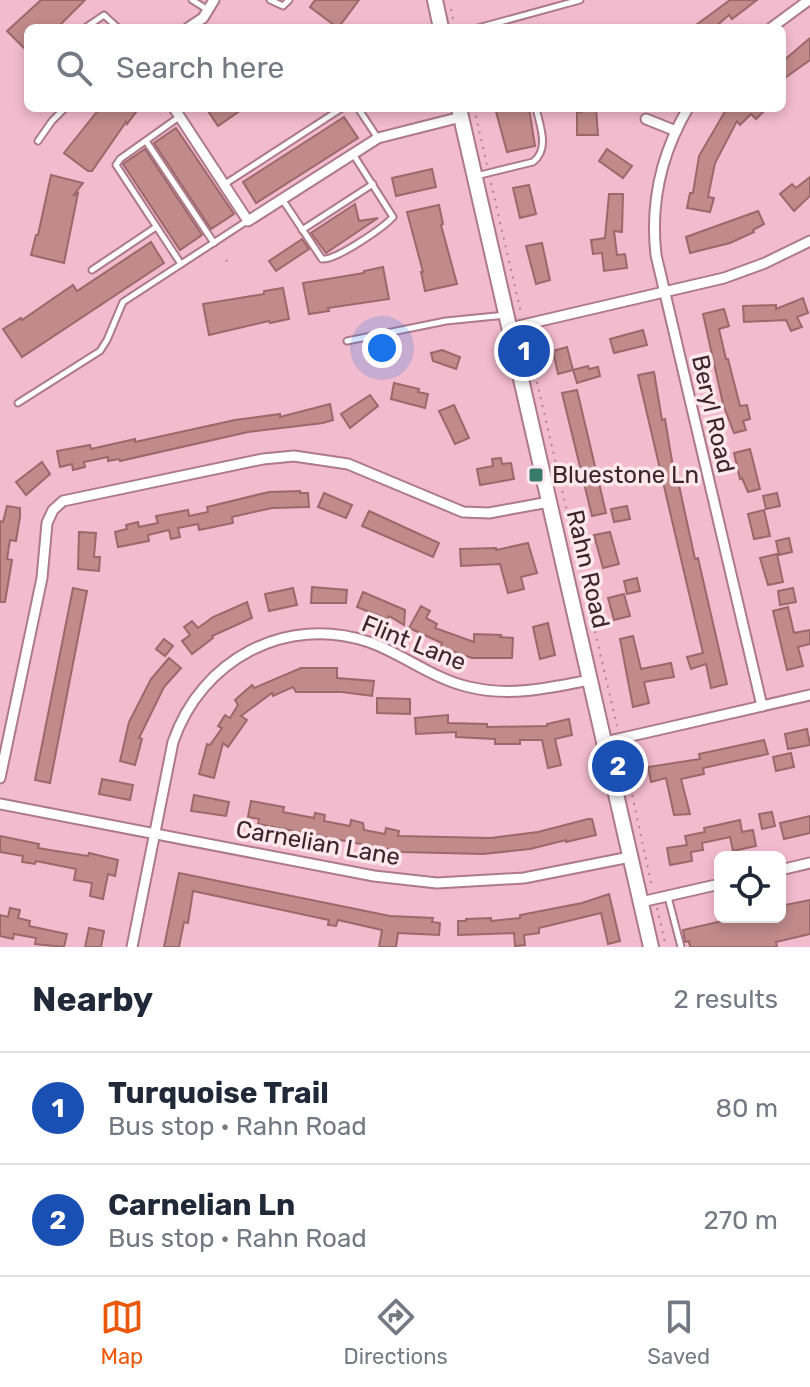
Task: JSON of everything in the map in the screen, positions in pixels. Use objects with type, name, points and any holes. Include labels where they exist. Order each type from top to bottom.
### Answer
[{"type":"street","points":[[195,24],[214,0]]},
{"type":"street","points":[[435,0],[440,24]]},
{"type":"street","points":[[776,24],[809,0]]},
{"type":"street","points":[[177,112],[248,221],[378,138],[462,112]]},
{"type":"street","name":"Rahn Road","points":[[465,112],[482,174],[549,502],[590,680],[613,741],[630,857],[648,900],[651,947]]},
{"type":"street","name":"Beryl Road","points":[[686,112],[659,179],[654,216],[656,255],[762,706]]},
{"type":"street","points":[[646,119],[676,131]]},
{"type":"street","points":[[513,322],[664,292],[753,268],[810,241]]},
{"type":"street","points":[[0,778],[42,578],[47,523],[53,510],[63,501],[263,459],[294,456],[348,464],[463,512],[489,513],[549,502]]},
{"type":"street","name":"Flint Lane","points":[[132,947],[173,742],[189,706],[218,671],[235,658],[270,641],[311,634],[350,637],[383,648],[453,682],[493,690],[541,690],[590,680]]},
{"type":"street","points":[[613,741],[810,695]]},
{"type":"street","name":"Carnelian Lane","points":[[0,804],[374,876],[437,883],[524,878],[630,857]]},
{"type":"street","points":[[786,869],[810,863]]},
{"type":"street","points":[[648,900],[714,885]]},
{"type":"lane","points":[[192,0],[208,10]]},
{"type":"lane","points":[[270,0],[283,6],[289,0]]},
{"type":"lane","points":[[493,24],[580,0]]},
{"type":"lane","points":[[91,24],[104,15],[114,24]]},
{"type":"lane","points":[[38,141],[61,112]]},
{"type":"lane","points":[[177,112],[116,165],[181,264]]},
{"type":"lane","points":[[224,184],[336,112]]},
{"type":"lane","points":[[361,112],[378,138]]},
{"type":"lane","points":[[482,174],[533,162],[538,158],[543,143],[537,112]]},
{"type":"lane","points":[[146,141],[214,243]]},
{"type":"lane","points":[[282,199],[319,257],[326,261],[386,224],[393,216],[353,153]]},
{"type":"lane","points":[[302,230],[373,184]]},
{"type":"lane","points":[[18,403],[100,351],[120,305],[248,221]]},
{"type":"lane","points":[[92,270],[156,227]]},
{"type":"lane","points":[[347,341],[446,321],[513,322]]},
{"type":"lane","points":[[667,896],[681,947]]},
{"type":"path","points":[[449,0],[454,24]]},
{"type":"path","points":[[465,112],[648,900],[666,947]]},
{"type":"path","points":[[226,260],[230,266]]},
{"type":"building","points":[[41,0],[85,0],[61,24],[24,24],[24,48],[7,31]]},
{"type":"building","points":[[315,0],[359,0],[341,24],[333,24],[310,7]]},
{"type":"building","points":[[730,0],[757,0],[732,19],[729,15],[719,24],[697,24]]},
{"type":"building","points":[[810,38],[810,60],[786,77],[786,59]]},
{"type":"building","points":[[97,112],[136,112],[92,171],[64,153]]},
{"type":"building","points":[[209,112],[238,112],[218,126]]},
{"type":"building","points":[[496,112],[530,112],[535,146],[507,152]]},
{"type":"building","points":[[577,112],[596,112],[598,135],[577,135]]},
{"type":"building","points":[[725,112],[763,112],[756,119],[751,114],[740,125],[737,121],[715,163],[708,197],[714,198],[710,212],[687,208],[690,193],[693,193],[699,156]]},
{"type":"building","points":[[344,117],[358,138],[256,203],[243,182]]},
{"type":"building","points":[[176,128],[234,214],[211,229],[154,143]]},
{"type":"building","points":[[145,149],[202,235],[180,250],[123,164]]},
{"type":"building","points":[[607,149],[632,166],[623,178],[599,161]]},
{"type":"building","points":[[432,169],[436,187],[396,196],[392,178]]},
{"type":"building","points":[[51,175],[83,183],[73,196],[78,193],[64,263],[31,255]]},
{"type":"building","points":[[810,177],[810,196],[794,211],[780,194],[792,184],[796,188]]},
{"type":"building","points":[[529,185],[536,214],[520,218],[513,188]]},
{"type":"building","points":[[609,194],[623,194],[622,232],[614,231],[617,255],[625,254],[627,268],[604,271],[602,253],[593,254],[591,240],[605,238]]},
{"type":"building","points":[[355,204],[359,221],[378,218],[326,253],[311,233]]},
{"type":"building","points":[[439,205],[441,225],[457,284],[425,291],[407,212]]},
{"type":"building","points":[[758,211],[764,224],[754,232],[730,243],[690,253],[686,237]]},
{"type":"building","points":[[302,239],[309,249],[276,271],[269,261]]},
{"type":"building","points":[[151,242],[164,263],[22,357],[3,329],[22,320],[73,285],[77,291]]},
{"type":"building","points":[[542,243],[550,280],[536,284],[526,246]]},
{"type":"building","points":[[383,267],[389,299],[309,314],[303,283]]},
{"type":"building","points":[[283,288],[289,319],[209,335],[203,304]]},
{"type":"building","points":[[803,298],[808,313],[797,317],[802,327],[791,331],[786,320],[744,322],[743,306],[776,305],[776,309]]},
{"type":"building","points":[[724,309],[729,326],[719,329],[726,359],[740,406],[747,405],[750,419],[743,421],[746,430],[734,433],[723,404],[703,314]]},
{"type":"building","points":[[643,330],[647,345],[614,353],[610,339]]},
{"type":"building","points":[[567,347],[573,370],[558,374],[553,351]]},
{"type":"building","points":[[442,350],[460,357],[456,369],[433,361],[431,353]]},
{"type":"building","points":[[588,366],[589,369],[598,367],[600,376],[577,383],[573,370]]},
{"type":"building","points":[[654,372],[662,420],[665,419],[673,467],[727,684],[711,688],[706,664],[691,669],[687,657],[703,653],[638,375]]},
{"type":"building","points":[[394,383],[428,394],[425,408],[391,399]]},
{"type":"building","points":[[577,390],[606,513],[592,516],[562,393]]},
{"type":"building","points":[[370,395],[378,406],[350,428],[341,414]]},
{"type":"building","points":[[330,404],[333,420],[323,423],[248,432],[120,461],[108,461],[108,457],[84,462],[85,467],[73,470],[72,464],[60,467],[57,451],[90,445],[91,449],[135,439],[135,442],[235,420],[280,414],[280,417]]},
{"type":"building","points":[[454,405],[469,438],[455,444],[439,411]]},
{"type":"building","points":[[750,449],[760,489],[748,492],[740,479],[734,453]]},
{"type":"building","points":[[501,458],[502,464],[511,463],[514,479],[480,485],[477,469],[493,466],[492,459]]},
{"type":"building","points":[[42,462],[50,474],[26,495],[16,482]]},
{"type":"building","points":[[269,492],[308,493],[309,507],[272,508],[232,517],[233,523],[199,530],[198,524],[178,528],[180,537],[171,539],[169,530],[148,535],[149,541],[118,547],[115,532],[127,529],[126,525],[138,522],[139,527],[158,523],[156,516],[188,510],[189,516],[208,512],[207,507]]},
{"type":"building","points":[[324,493],[352,505],[346,518],[318,507]]},
{"type":"building","points":[[777,493],[780,506],[766,509],[763,496]]},
{"type":"building","points":[[7,506],[20,508],[20,517],[16,541],[10,540],[7,559],[12,560],[5,602],[0,602],[0,521],[3,522]]},
{"type":"building","points":[[627,506],[630,519],[614,522],[611,509]]},
{"type":"building","points":[[764,510],[770,536],[754,539],[748,514]]},
{"type":"building","points":[[369,511],[439,543],[433,557],[362,526]]},
{"type":"building","points":[[79,532],[96,533],[94,557],[100,557],[99,571],[78,569]]},
{"type":"building","points":[[610,532],[619,564],[603,568],[594,535]]},
{"type":"building","points":[[789,538],[792,552],[779,555],[776,541]]},
{"type":"building","points":[[528,543],[537,573],[521,577],[524,589],[508,593],[500,564],[461,566],[460,549],[496,550]]},
{"type":"building","points":[[777,554],[783,582],[768,585],[760,558]]},
{"type":"building","points":[[637,578],[640,591],[627,594],[624,581]]},
{"type":"building","points":[[312,587],[347,590],[346,603],[311,603]]},
{"type":"building","points":[[73,588],[87,591],[50,783],[35,780]]},
{"type":"building","points":[[293,588],[297,605],[269,611],[265,594]]},
{"type":"building","points":[[793,588],[796,602],[780,605],[778,591]]},
{"type":"building","points":[[363,592],[405,610],[404,625],[389,616],[387,619],[357,607]]},
{"type":"building","points":[[624,594],[630,616],[614,620],[608,598]]},
{"type":"building","points":[[247,602],[252,618],[212,636],[192,654],[182,641],[190,635],[184,627],[192,621],[198,628],[213,617]]},
{"type":"building","points":[[421,606],[430,611],[426,618],[437,624],[435,628],[474,642],[474,634],[513,638],[512,658],[472,658],[441,647],[442,643],[409,628]]},
{"type":"building","points":[[788,607],[794,633],[810,630],[810,644],[798,647],[803,666],[787,670],[773,611]]},
{"type":"building","points":[[548,623],[555,655],[540,659],[533,627]]},
{"type":"building","points":[[633,636],[641,669],[671,663],[674,677],[644,682],[649,703],[633,707],[620,639]]},
{"type":"building","points":[[164,639],[173,646],[165,656],[156,649]]},
{"type":"building","points":[[169,658],[181,668],[164,687],[139,738],[142,739],[135,765],[120,761],[129,722],[151,679]]},
{"type":"building","points":[[301,668],[337,668],[337,678],[374,681],[372,696],[342,692],[296,692],[293,687],[273,696],[272,693],[241,716],[247,720],[228,747],[223,743],[214,778],[199,774],[207,744],[210,745],[222,728],[218,726],[225,715],[230,718],[238,705],[235,700],[252,685],[254,688]]},
{"type":"building","points":[[377,698],[410,699],[410,714],[377,713]]},
{"type":"building","points":[[448,715],[448,723],[487,724],[487,727],[547,726],[569,719],[572,735],[555,739],[561,765],[548,768],[542,740],[495,744],[495,739],[456,737],[456,732],[416,734],[415,718]]},
{"type":"building","points":[[807,729],[810,745],[788,749],[785,734]]},
{"type":"building","points":[[764,740],[768,754],[703,768],[704,774],[681,779],[690,814],[674,815],[666,778],[651,782],[648,767],[700,759],[699,754]]},
{"type":"building","points":[[791,753],[794,767],[776,771],[773,757]]},
{"type":"building","points":[[102,779],[133,785],[130,800],[99,794]]},
{"type":"building","points":[[194,795],[229,802],[226,816],[191,811]]},
{"type":"building","points":[[251,801],[284,807],[283,812],[314,818],[315,813],[325,815],[324,821],[350,826],[351,820],[363,823],[364,830],[385,834],[386,828],[399,831],[398,836],[491,838],[538,832],[588,819],[592,819],[596,835],[530,849],[483,854],[402,852],[258,824],[259,819],[248,817]]},
{"type":"building","points":[[772,812],[775,826],[762,829],[759,814]]},
{"type":"building","points":[[810,816],[810,833],[784,839],[780,823]]},
{"type":"building","points":[[740,820],[742,832],[753,830],[756,846],[733,851],[730,837],[702,843],[703,850],[691,852],[692,861],[670,865],[667,848],[687,845],[685,836],[705,832],[704,828]]},
{"type":"building","points":[[0,836],[39,844],[38,848],[88,856],[89,853],[118,860],[115,876],[108,874],[103,899],[90,896],[92,883],[74,880],[76,869],[36,861],[35,864],[22,862],[23,856],[0,852]]},
{"type":"building","points":[[179,873],[390,916],[433,918],[432,922],[440,923],[439,935],[398,933],[396,947],[379,947],[382,930],[338,920],[336,926],[328,925],[329,920],[193,891],[188,923],[184,922],[179,947],[164,947]]},
{"type":"building","points":[[609,894],[620,941],[608,944],[601,913],[539,928],[539,933],[524,935],[525,945],[515,946],[514,933],[458,935],[458,921],[520,918],[520,915],[582,903]]},
{"type":"building","points":[[810,900],[810,934],[776,942],[777,947],[690,947],[689,941],[685,942],[683,930],[714,923],[786,923],[786,905]]},
{"type":"building","points":[[10,908],[20,910],[18,918],[30,921],[29,926],[67,934],[64,947],[35,944],[36,938],[14,934],[13,939],[0,936],[0,915],[8,917]]},
{"type":"building","points":[[89,928],[104,931],[101,947],[85,947]]},
{"type":"place","name":"Turquoise Trail","points":[[524,351]]},
{"type":"place","name":"Bluestone Ln","points":[[536,475]]},
{"type":"place","name":"Carnelian Ln","points":[[618,766]]}]
